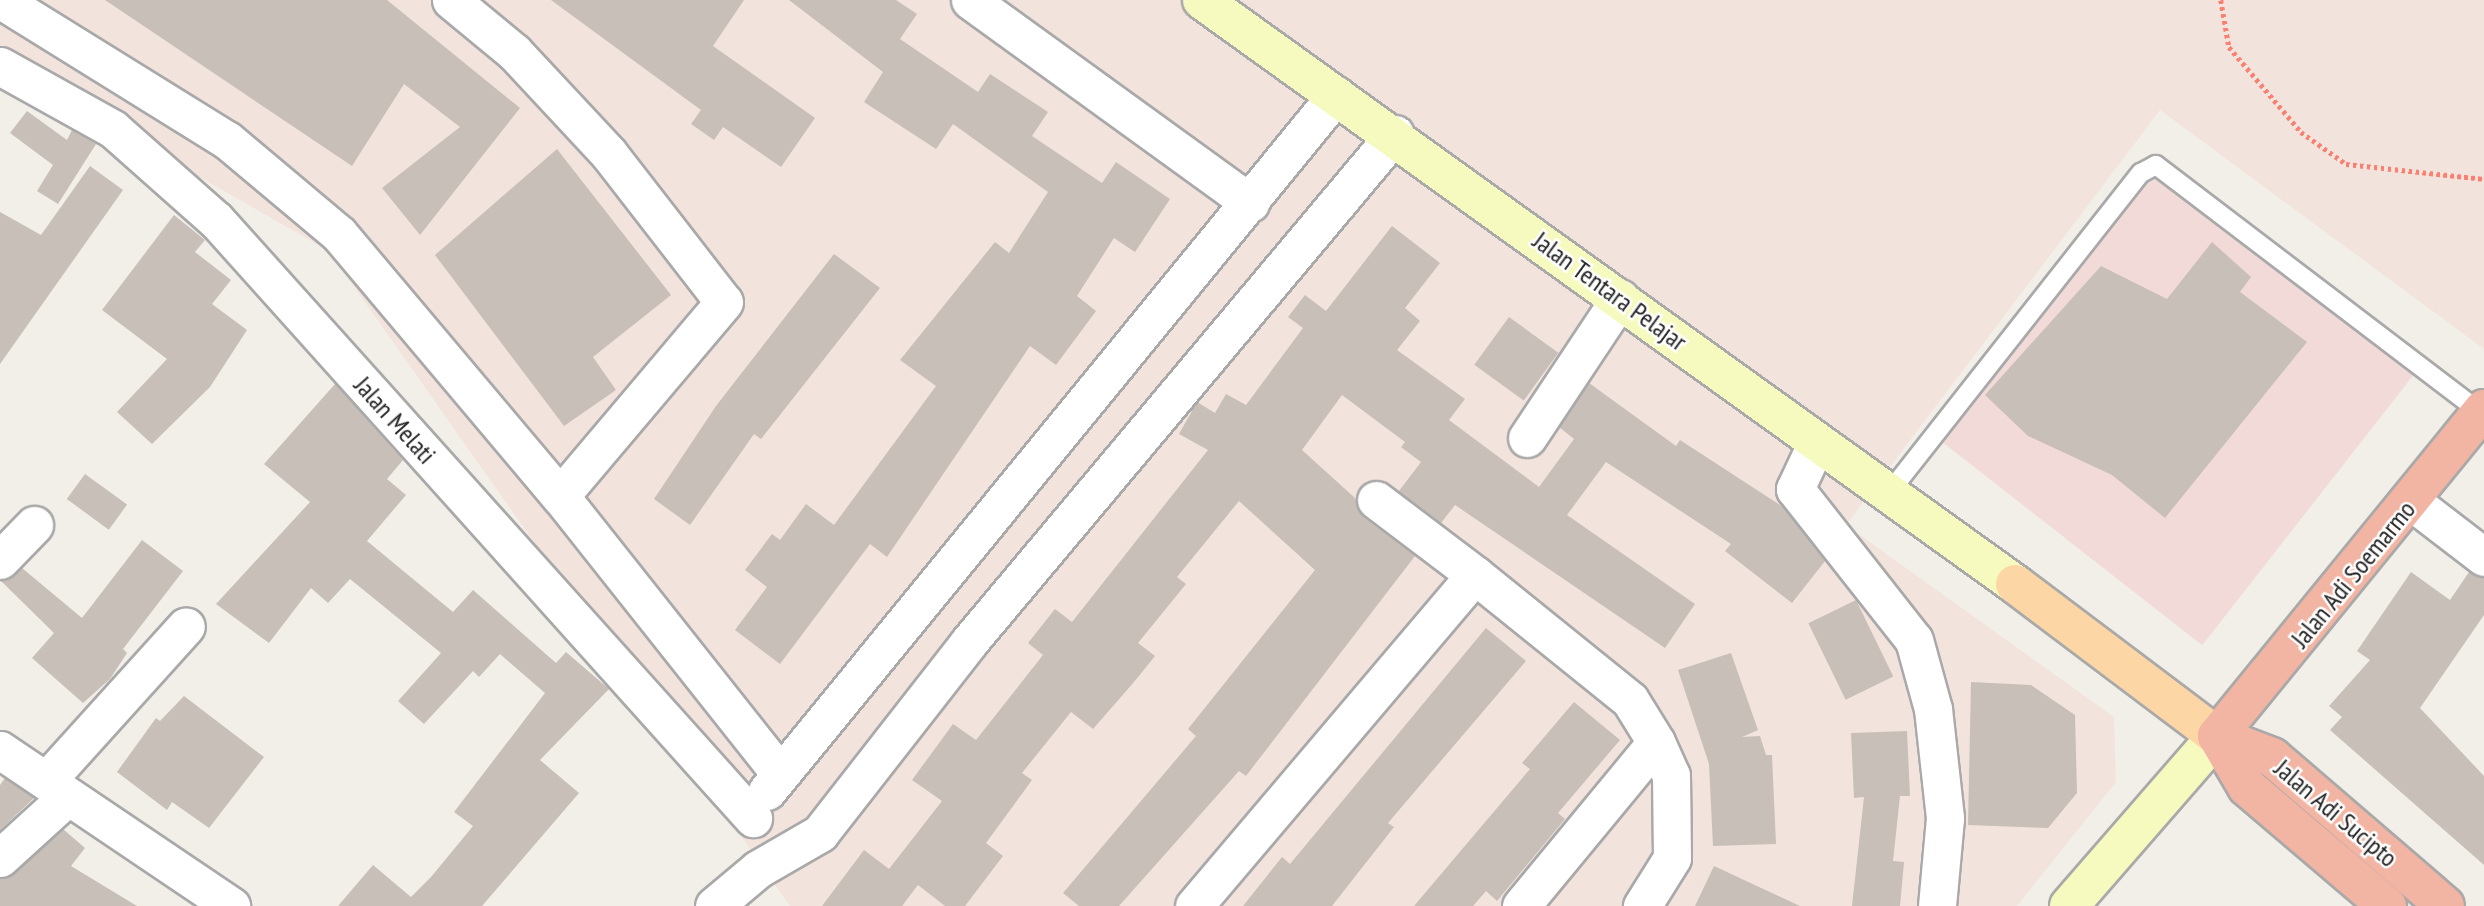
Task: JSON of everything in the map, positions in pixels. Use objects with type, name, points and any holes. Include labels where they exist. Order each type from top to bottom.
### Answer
[{"type":"highway","name":"Jalan Adi Soemarmo","points":[[2217,736],[2412,501],[2482,411]]},
{"type":"highway","name":"Jalan Adi Sucipto","points":[[2217,736],[2247,787],[2387,906]]},
{"type":"highway","name":"Jalan Adi Sucipto","points":[[2217,736],[2272,757],[2445,906]]},
{"type":"main road","name":"Jalan Tentara Pelajar","points":[[1202,0],[1395,134],[2015,584]]},
{"type":"main road","name":"Jalan Adi Sucipto","points":[[2015,584],[2217,736]]},
{"type":"main road","points":[[2069,906],[2217,736]]},
{"type":"street","points":[[1,0],[227,140],[283,183],[339,234],[560,496],[777,770]]},
{"type":"street","points":[[451,0],[513,52],[609,154],[724,302],[560,496]]},
{"type":"street","points":[[970,0],[1250,203]]},
{"type":"street","name":"Jalan Melati","points":[[0,66],[113,129],[216,220],[753,818]]},
{"type":"street","points":[[737,892],[753,818],[777,770],[1250,203],[1336,95]]},
{"type":"street","points":[[737,892],[820,833],[969,642],[1395,134]]},
{"type":"street","points":[[1527,438],[1620,298]]},
{"type":"street","points":[[1817,442],[1795,489],[1914,640],[1933,709],[1945,818],[1937,906]]},
{"type":"street","points":[[1376,499],[1630,700],[1656,742],[1671,775],[1672,858],[1642,906]]},
{"type":"street","points":[[2412,501],[2484,557]]},
{"type":"street","points":[[0,560],[34,525]]},
{"type":"street","points":[[1194,906],[1475,575]]},
{"type":"street","points":[[0,858],[186,626]]},
{"type":"street","points":[[1521,906],[1656,742]]},
{"type":"street","points":[[0,750],[231,906]]},
{"type":"lane","points":[[1888,494],[2141,173],[2156,165],[2482,411]]},
{"type":"path","points":[[2221,0],[2229,47],[2301,132],[2346,164],[2484,179]]},
{"type":"shaded area","points":[[0,0],[2484,0],[2484,349],[2160,110],[1846,525],[2114,717],[2116,782],[2017,906],[790,906],[329,251],[0,63]]},
{"type":"shaded area","points":[[2154,171],[2414,374],[2202,645],[1942,442]]},
{"type":"building","points":[[105,0],[387,0],[520,108],[420,235],[382,188],[460,127],[404,84],[352,166]]},
{"type":"building","points":[[551,0],[744,0],[713,46],[815,118],[781,167],[723,127],[714,140],[691,124],[701,110]]},
{"type":"building","points":[[789,0],[896,0],[917,14],[900,39],[978,92],[990,74],[1048,112],[1032,136],[1102,183],[1116,162],[1170,199],[1135,252],[1114,238],[1077,296],[1096,311],[1056,365],[1030,346],[887,557],[870,544],[780,664],[735,630],[767,587],[745,570],[772,534],[780,540],[806,504],[834,525],[936,386],[900,360],[995,242],[1009,253],[1048,192],[953,124],[936,149],[864,102],[883,72]]},
{"type":"building","points":[[27,111],[67,140],[72,130],[96,144],[58,204],[37,191],[53,165],[10,133]]},
{"type":"building","points":[[557,149],[671,295],[593,357],[616,390],[564,426],[435,255]]},
{"type":"building","points":[[90,166],[123,190],[0,364],[0,212],[41,235]]},
{"type":"building","points":[[174,215],[205,240],[195,252],[231,280],[212,304],[247,330],[210,387],[152,444],[117,412],[167,359],[102,310]]},
{"type":"building","points":[[1392,226],[1440,263],[1405,308],[1420,321],[1397,350],[1465,399],[1449,420],[1539,487],[1574,439],[1559,427],[1589,383],[1676,446],[1680,440],[1783,507],[1825,561],[1792,603],[1725,551],[1731,544],[1606,462],[1567,515],[1695,604],[1665,648],[1455,505],[1441,523],[1399,491],[1421,462],[1401,447],[1405,442],[1342,395],[1302,450],[1355,498],[1363,517],[1415,556],[1246,776],[1239,771],[1119,906],[1079,906],[1063,893],[1196,736],[1188,729],[1315,570],[1239,501],[1177,577],[1186,584],[1138,643],[1155,656],[1093,729],[1071,712],[1022,773],[1032,780],[986,843],[1003,856],[965,906],[945,906],[918,885],[902,906],[822,906],[864,850],[889,869],[942,801],[912,780],[953,724],[976,740],[1043,655],[1028,643],[1055,609],[1072,622],[1208,450],[1179,434],[1197,402],[1215,413],[1226,394],[1246,405],[1303,328],[1288,317],[1305,295],[1326,311]]},
{"type":"building","points":[[2212,242],[2251,277],[2240,292],[2307,342],[2165,518],[2112,475],[2028,436],[1985,395],[2101,266],[2167,299]]},
{"type":"building","points":[[834,254],[880,288],[761,439],[754,434],[690,525],[654,499],[716,406]]},
{"type":"building","points":[[1509,317],[1558,353],[1524,401],[1474,365]]},
{"type":"building","points":[[335,384],[403,460],[387,479],[406,495],[367,541],[453,612],[473,590],[556,663],[566,652],[609,689],[540,760],[579,793],[482,906],[338,906],[373,865],[411,897],[431,877],[473,826],[454,812],[545,693],[500,654],[479,677],[473,671],[424,724],[398,701],[441,653],[350,579],[328,603],[311,588],[269,643],[216,604],[310,502],[264,464]]},
{"type":"building","points":[[85,474],[127,505],[109,530],[67,499]]},
{"type":"building","points":[[142,540],[183,571],[123,649],[127,653],[110,679],[83,703],[32,658],[54,633],[0,580],[22,568],[82,618]]},
{"type":"building","points":[[2411,572],[2450,600],[2469,572],[2484,578],[2484,615],[2420,708],[2484,776],[2484,865],[2330,730],[2342,717],[2329,706],[2370,660],[2357,651]]},
{"type":"building","points":[[1856,600],[1893,676],[1846,700],[1808,623]]},
{"type":"building","points":[[1486,628],[1526,661],[1388,823],[1394,827],[1332,906],[1243,906],[1282,857],[1290,864]]},
{"type":"building","points":[[1731,653],[1758,730],[1742,737],[1760,736],[1766,755],[1772,755],[1776,844],[1713,846],[1709,764],[1678,670]]},
{"type":"building","points":[[1971,682],[2031,685],[2075,715],[2077,793],[2048,828],[1968,825]]},
{"type":"building","points":[[184,696],[264,757],[209,828],[172,802],[167,810],[117,772],[156,718],[160,721]]},
{"type":"building","points":[[1574,702],[1620,740],[1558,813],[1565,819],[1497,901],[1486,891],[1473,906],[1414,906],[1530,769],[1522,763]]},
{"type":"building","points":[[1907,731],[1910,796],[1900,796],[1893,861],[1904,862],[1900,906],[1852,906],[1864,797],[1854,798],[1851,733]]},
{"type":"building","points":[[5,778],[34,798],[0,830],[0,785]]},
{"type":"building","points":[[63,829],[85,848],[71,866],[137,906],[0,906],[0,878]]},
{"type":"building","points":[[1714,866],[1800,906],[1695,906]]}]
